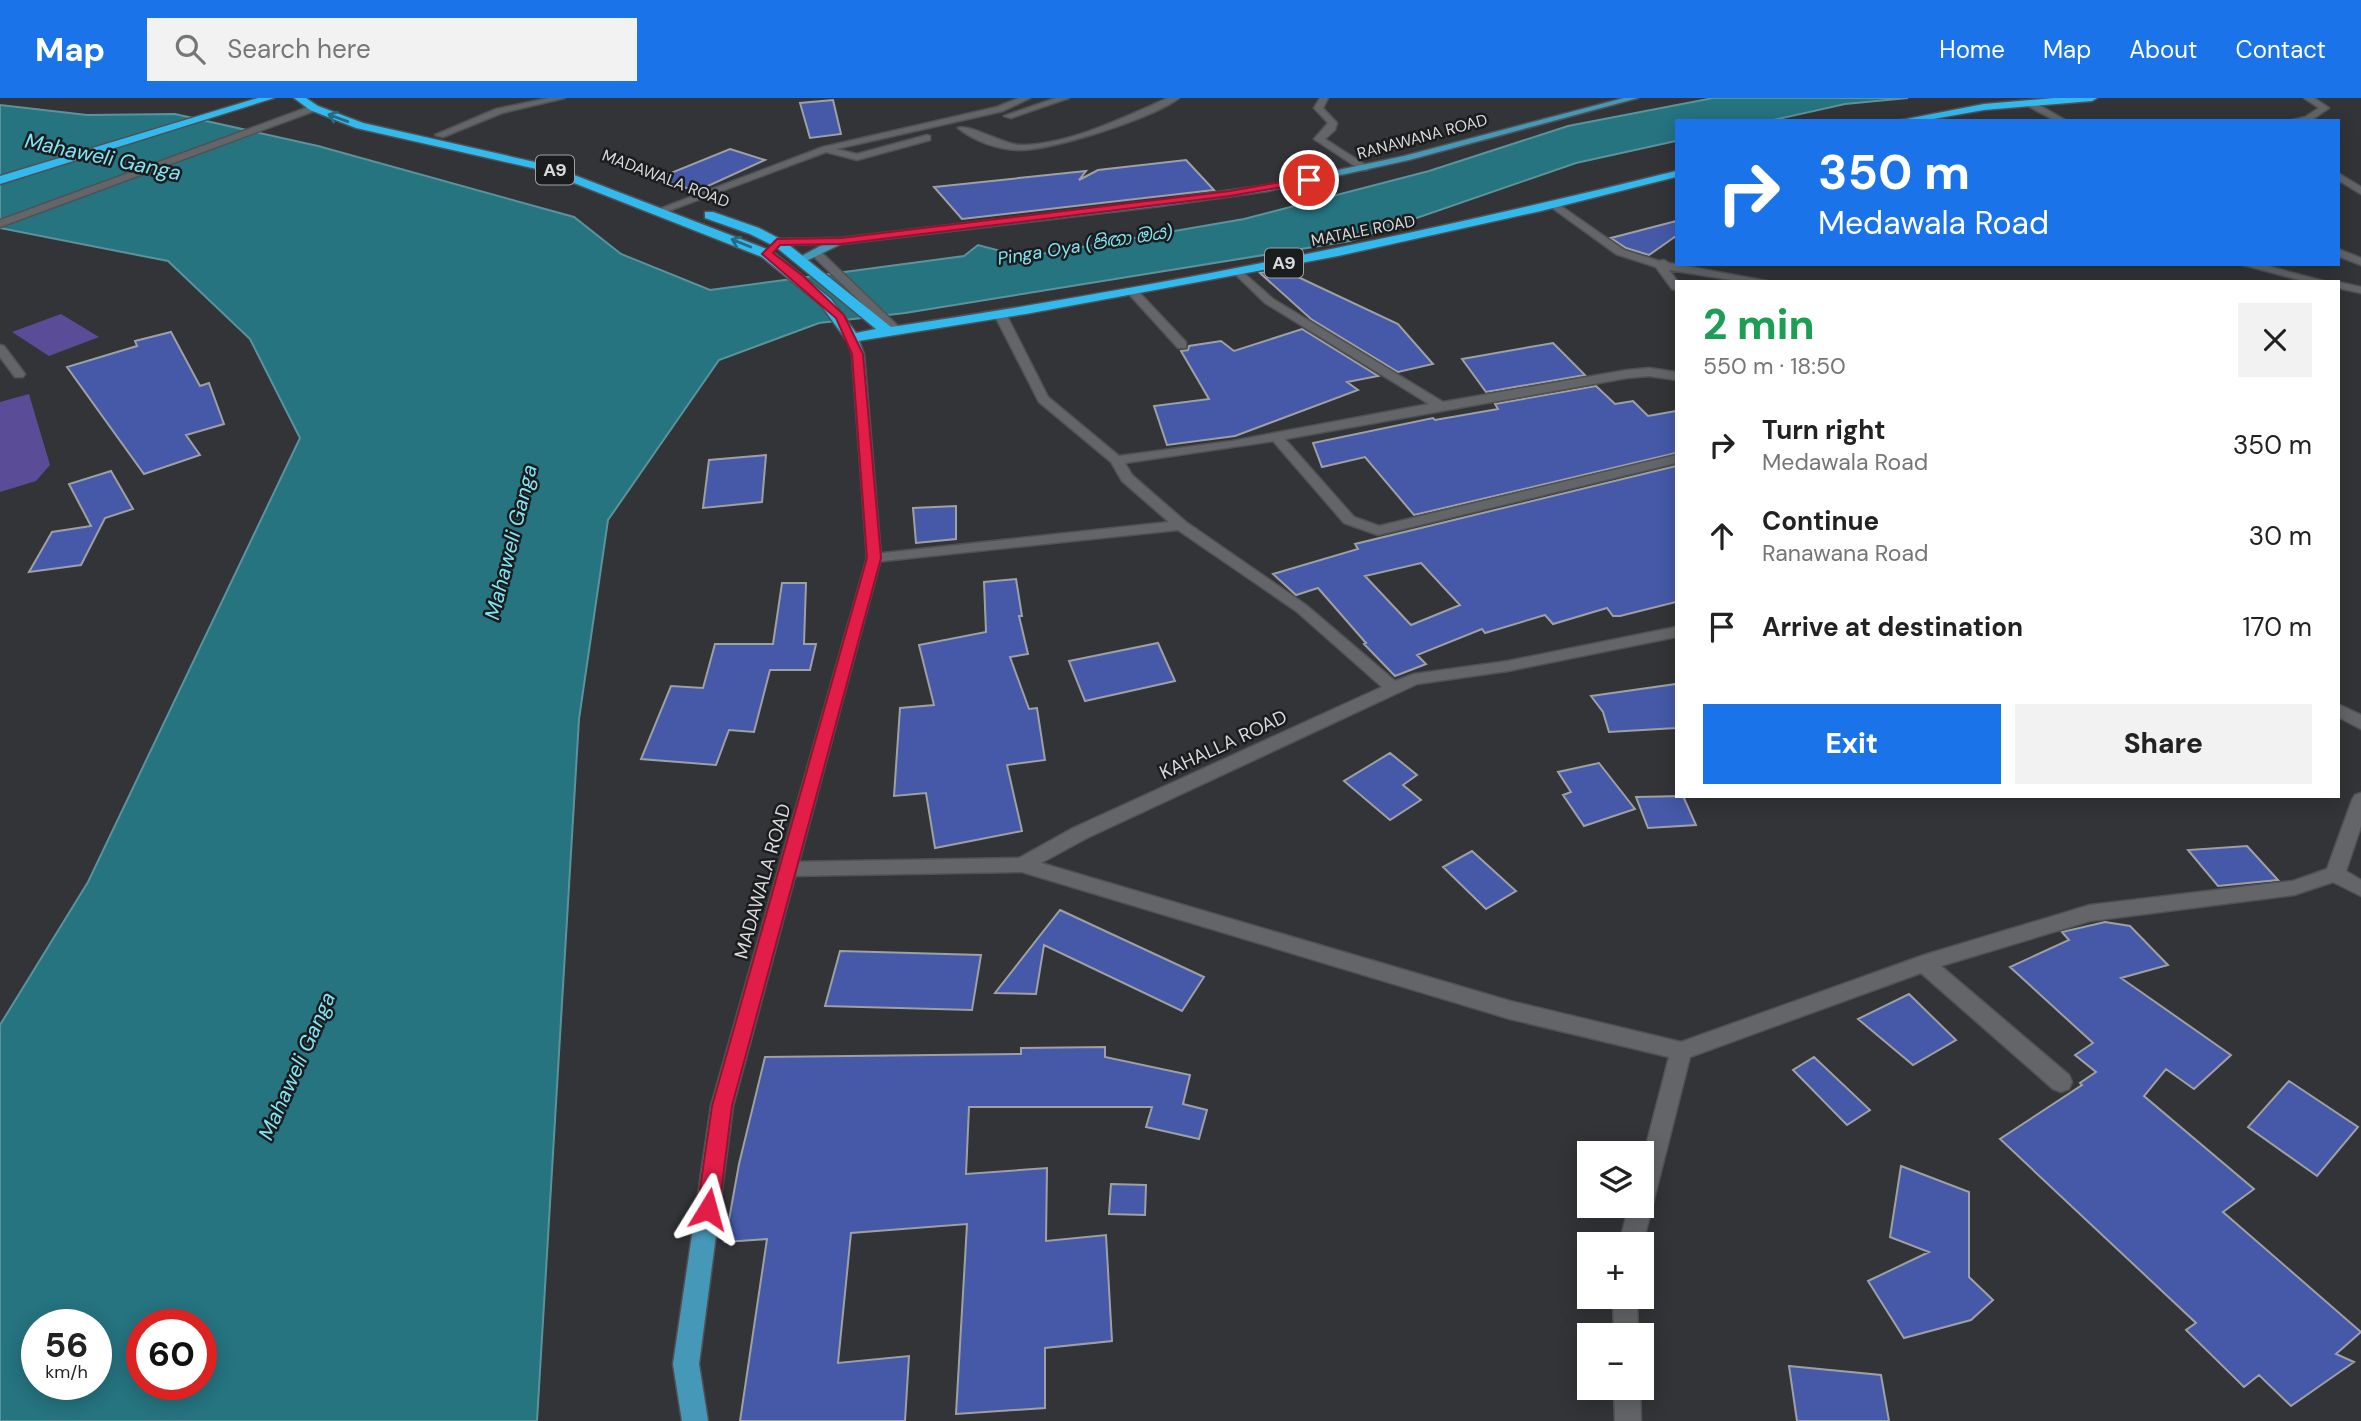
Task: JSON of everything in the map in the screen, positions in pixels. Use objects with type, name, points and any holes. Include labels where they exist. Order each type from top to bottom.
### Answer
[{"type":"highway","points":[[0,180],[212,110],[239,98]]},
{"type":"highway","points":[[0,172],[212,110],[269,98]]},
{"type":"highway","name":"MADAWALA ROAD","points":[[327,98],[362,115],[577,166]]},
{"type":"highway","points":[[1912,119],[1958,111],[2092,98]]},
{"type":"highway","points":[[255,102],[292,102]]},
{"type":"highway","name":"MADAWALA ROAD","points":[[292,102],[368,128],[544,167],[767,254],[793,273],[841,317],[855,346]]},
{"type":"highway","name":"MATALE ROAD","points":[[855,346],[885,325],[1000,314],[1398,241],[1675,174]]},
{"type":"highway","name":"MADAWALA ROAD","points":[[666,198],[777,242],[826,273],[849,304],[885,325]]},
{"type":"highway","points":[[767,254],[777,242]]},
{"type":"highway","points":[[793,273],[802,260]]},
{"type":"main road","name":"RANAWANA ROAD","points":[[841,241],[1230,194],[1436,152],[1518,126],[1634,98]]},
{"type":"main road","points":[[777,242],[841,241]]},
{"type":"main road","points":[[802,260],[841,241]]},
{"type":"main road","name":"MADAWALA ROAD","points":[[695,1421],[686,1364],[722,1106],[874,558],[855,346]]},
{"type":"street","points":[[440,135],[499,111],[561,98]]},
{"type":"street","points":[[659,211],[826,149],[1000,110],[1026,98]]},
{"type":"street","points":[[950,132],[1065,98]]},
{"type":"street","points":[[963,128],[1004,146],[1026,147],[1045,144],[1122,120],[1175,98]]},
{"type":"street","points":[[1324,98],[1318,108],[1333,123],[1332,128],[1319,139],[1364,168]]},
{"type":"street","points":[[2307,119],[2325,108],[2308,98]]},
{"type":"street","points":[[2029,103],[2059,119]]},
{"type":"street","points":[[0,225],[314,108]]},
{"type":"street","points":[[826,149],[857,157],[936,135]]},
{"type":"street","points":[[2340,177],[2361,191]]},
{"type":"street","points":[[1555,205],[1620,252],[1660,265],[1754,280]]},
{"type":"street","points":[[816,253],[826,273]]},
{"type":"street","points":[[2340,253],[2361,262]]},
{"type":"street","points":[[1660,265],[1675,258]]},
{"type":"street","points":[[1660,265],[1675,286]]},
{"type":"street","points":[[2254,266],[2313,280]]},
{"type":"street","points":[[1238,271],[1269,301],[1441,406]]},
{"type":"street","points":[[2340,285],[2361,290]]},
{"type":"street","points":[[1132,291],[1182,345]]},
{"type":"street","points":[[1000,314],[1043,399],[1116,460],[1127,478],[1181,525],[1301,608],[1395,690]]},
{"type":"street","points":[[0,349],[19,374]]},
{"type":"street","points":[[1116,460],[1276,438],[1627,374],[1649,372],[1675,376]]},
{"type":"street","points":[[1276,438],[1349,520],[1378,531],[1675,459]]},
{"type":"street","points":[[874,558],[1181,525]]},
{"type":"street","name":"KAHALLA ROAD","points":[[789,869],[1023,865],[1080,833],[1414,679],[1508,666],[1675,632]]},
{"type":"street","points":[[2340,711],[2361,723]]},
{"type":"street","points":[[2335,874],[2361,800]]},
{"type":"street","points":[[1023,865],[1510,1010],[1681,1051],[1924,963],[2090,913],[2294,888],[2335,874],[2361,889]]},
{"type":"street","points":[[1924,963],[2061,1082]]},
{"type":"street","points":[[1654,1155],[1681,1051]]},
{"type":"street","points":[[1627,1400],[1628,1421]]},
{"type":"shaded area","points":[[61,314],[99,337],[49,356],[12,332]]},
{"type":"shaded area","points":[[29,394],[50,465],[36,481],[0,492],[0,402]]},
{"type":"water","name":"Mahaweli Ganga","points":[[1713,98],[1908,98],[1845,104],[1778,119],[1675,119],[1675,141],[1576,163],[1350,241],[905,313],[819,323],[719,360],[608,520],[579,719],[537,1421],[0,1421],[0,1025],[88,882],[300,438],[250,339],[168,261],[0,228],[0,105],[87,115],[175,114],[318,146],[574,217],[621,254],[710,290],[964,256],[978,245],[1016,255],[1041,254],[1244,219],[1429,171],[1568,126]]},
{"type":"building","points":[[833,100],[841,134],[810,138],[800,103]]},
{"type":"building","points":[[730,149],[765,160],[697,191],[656,179]]},
{"type":"building","points":[[1186,160],[1214,190],[962,219],[934,187],[1086,171],[1079,180],[1098,170]]},
{"type":"building","points":[[1675,221],[1675,237],[1649,255],[1626,248],[1611,238]]},
{"type":"building","points":[[1281,269],[1398,324],[1433,364],[1398,372],[1311,319],[1260,273]]},
{"type":"building","points":[[1302,329],[1378,376],[1347,382],[1358,390],[1235,436],[1167,445],[1154,406],[1209,399],[1181,351],[1188,350],[1189,346],[1221,341],[1234,351]]},
{"type":"building","points":[[171,332],[200,386],[209,383],[224,424],[186,435],[200,455],[144,474],[67,367],[137,346],[135,341]]},
{"type":"building","points":[[1553,343],[1585,375],[1486,392],[1462,359]]},
{"type":"building","points":[[1596,386],[1615,404],[1633,401],[1648,416],[1675,411],[1675,453],[1414,515],[1365,457],[1322,467],[1313,443],[1433,418],[1435,420],[1498,409],[1495,404]]},
{"type":"building","points":[[766,455],[762,502],[703,508],[709,460]]},
{"type":"building","points":[[1675,466],[1675,602],[1620,616],[1613,616],[1607,608],[1553,624],[1545,615],[1485,633],[1482,629],[1417,655],[1426,664],[1395,676],[1364,644],[1366,643],[1318,588],[1296,595],[1273,574],[1358,549],[1355,544]],"holes":[[[1421,563],[1460,605],[1411,625],[1365,576]]]},
{"type":"building","points":[[111,471],[133,509],[105,518],[81,565],[29,572],[52,532],[91,526],[69,484]]},
{"type":"building","points":[[956,506],[956,539],[916,543],[913,508]]},
{"type":"building","points":[[1016,579],[1022,616],[1019,616],[1028,654],[1010,657],[1029,709],[1037,708],[1045,760],[1007,765],[1022,831],[935,848],[926,793],[894,796],[900,708],[934,705],[919,645],[986,632],[984,582]]},
{"type":"building","points":[[782,583],[806,583],[804,644],[816,644],[810,670],[770,670],[754,732],[729,730],[716,765],[641,759],[671,686],[703,688],[715,644],[773,644]]},
{"type":"building","points":[[1158,643],[1175,681],[1085,701],[1069,661]]},
{"type":"building","points":[[1675,684],[1675,728],[1609,732],[1603,712],[1591,696]]},
{"type":"building","points":[[1390,753],[1417,775],[1403,785],[1421,800],[1390,820],[1344,781]]},
{"type":"building","points":[[1599,763],[1635,809],[1584,826],[1563,795],[1571,792],[1558,772]]},
{"type":"building","points":[[1636,797],[1684,798],[1696,825],[1648,828]]},
{"type":"building","points":[[2247,846],[2278,880],[2218,886],[2188,850]]},
{"type":"building","points":[[1472,851],[1516,891],[1486,909],[1443,867]]},
{"type":"building","points":[[1060,910],[1204,977],[1182,1011],[1044,945],[1036,994],[995,993]]},
{"type":"building","points":[[2105,922],[2130,926],[2168,965],[2121,978],[2231,1055],[2194,1089],[2166,1069],[2144,1096],[2254,1189],[2223,1212],[2361,1332],[2336,1354],[2354,1362],[2291,1406],[2259,1375],[2244,1387],[2186,1330],[2196,1323],[2000,1139],[2082,1085],[2080,1083],[2096,1072],[2075,1055],[2093,1043],[2010,967],[2069,940],[2062,932]]},
{"type":"building","points":[[840,951],[981,955],[972,1010],[825,1006]]},
{"type":"building","points":[[1909,994],[1956,1040],[1913,1065],[1858,1019]]},
{"type":"building","points":[[1105,1047],[1105,1057],[1190,1075],[1183,1104],[1207,1110],[1199,1139],[1146,1127],[1152,1107],[969,1107],[966,1174],[1047,1168],[1046,1241],[1106,1235],[1112,1341],[1045,1348],[1045,1408],[956,1414],[967,1224],[851,1233],[838,1363],[909,1356],[905,1421],[740,1421],[767,1239],[725,1242],[739,1164],[765,1057],[1021,1054],[1021,1048]]},
{"type":"building","points":[[1814,1057],[1870,1110],[1847,1125],[1793,1070]]},
{"type":"building","points":[[2289,1081],[2358,1127],[2317,1176],[2248,1127]]},
{"type":"building","points":[[1901,1166],[1969,1192],[1969,1277],[1993,1300],[1971,1320],[1904,1338],[1868,1281],[1929,1252],[1890,1237]]},
{"type":"building","points":[[1111,1184],[1146,1185],[1145,1215],[1109,1214]]},
{"type":"building","points":[[1789,1366],[1881,1375],[1889,1421],[1797,1421]]},
{"type":"route","points":[[708,1209],[722,1106],[874,558],[858,354],[841,317],[799,278],[767,254],[777,242],[815,239],[841,241],[1230,194],[1309,180]]},
{"type":"water label","name":"Pinga Oya (පිඟා ඔය)","points":[[1085,245]]}]
